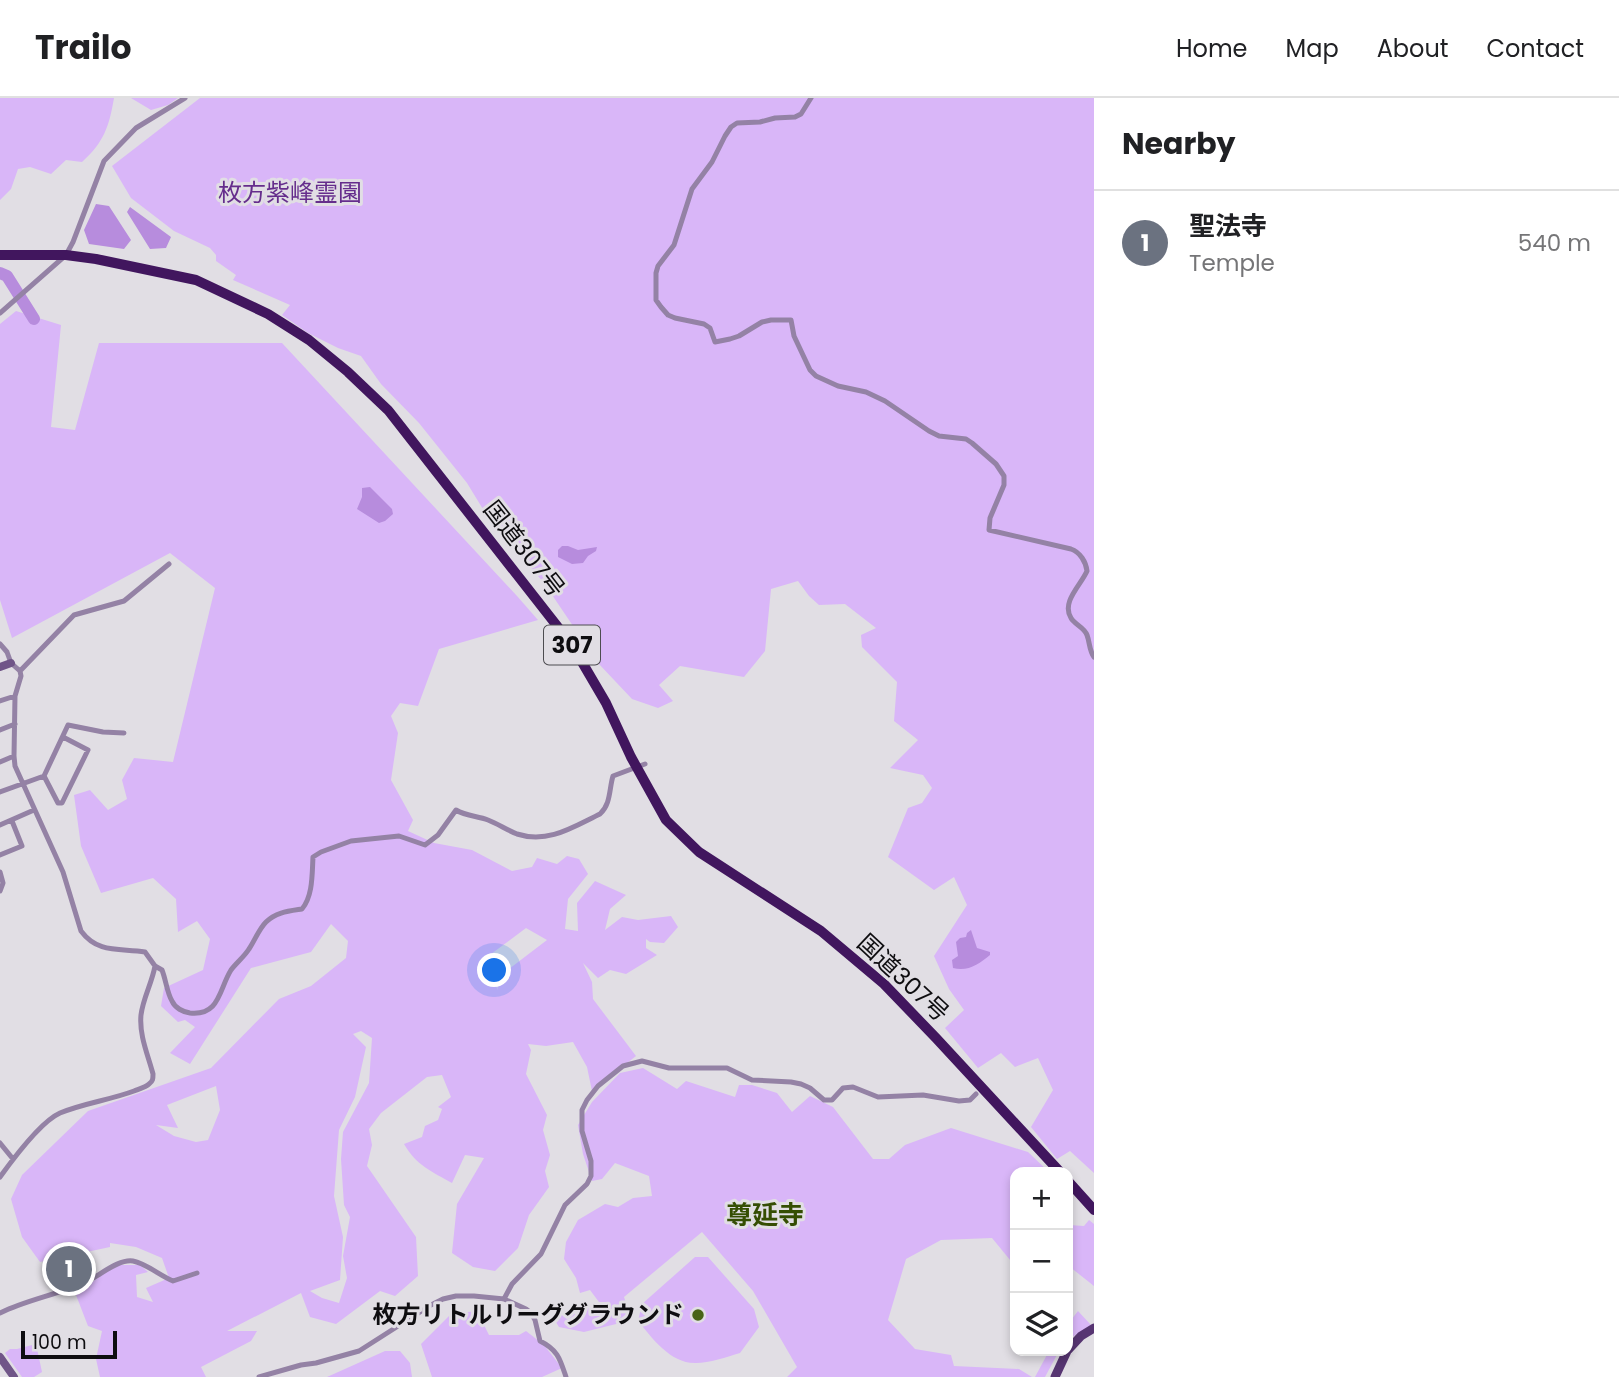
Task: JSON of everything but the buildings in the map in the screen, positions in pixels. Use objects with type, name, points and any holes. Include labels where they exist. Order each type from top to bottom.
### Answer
[{"type":"highway","name":"国道307号","points":[[0,255],[66,255],[196,280],[268,314],[309,340],[348,372],[388,410],[572,645],[641,766],[666,820],[699,852],[821,931],[884,984],[1055,1167]]},
{"type":"highway","points":[[1073,1186],[1094,1209]]},
{"type":"main road","points":[[1073,1344],[1094,1328]]},
{"type":"main road","points":[[1055,1377],[1064,1356]]},
{"type":"street","points":[[0,313],[66,255],[104,161],[136,128],[185,98]]},
{"type":"street","points":[[811,98],[802,114],[737,123],[725,136],[712,162],[692,189],[678,236],[656,273],[656,300],[668,315],[710,328],[715,342],[730,340],[771,320],[791,320],[794,336],[810,370],[816,376],[885,401],[939,436],[965,439],[972,443],[996,464],[1003,476],[1004,485],[990,518],[989,530],[1071,549],[1085,562],[1087,571],[1074,593],[1068,611],[1073,622],[1085,631],[1094,657]]},
{"type":"street","points":[[20,671],[75,615],[124,601],[169,564]]},
{"type":"street","points":[[0,644],[21,676],[15,696],[15,766],[63,872],[81,931],[99,947],[145,952],[155,967],[162,970],[170,999],[176,1007],[187,1013],[202,1013],[220,998],[230,971],[269,919],[280,913],[302,909],[309,898],[313,857],[321,852],[351,841],[398,836],[425,845],[438,835],[456,810],[530,838],[553,836],[600,814],[609,800],[613,776],[641,766]]},
{"type":"street","points":[[0,667],[11,663]]},
{"type":"street","points":[[0,701],[15,696]]},
{"type":"street","points":[[0,730],[15,724]]},
{"type":"street","points":[[0,792],[44,776],[68,725],[124,733]]},
{"type":"street","points":[[44,776],[58,803],[62,803],[88,750],[63,737]]},
{"type":"street","points":[[0,762],[14,756]]},
{"type":"street","points":[[0,825],[34,810]]},
{"type":"street","points":[[0,855],[22,846],[12,821]]},
{"type":"street","points":[[0,872],[0,891]]},
{"type":"street","points":[[0,1177],[49,1120],[60,1114],[127,1094],[149,1085],[152,1081],[153,1074],[141,1032],[141,1014],[155,967]]},
{"type":"street","points":[[504,1299],[512,1284],[541,1254],[565,1205],[591,1177],[591,1161],[582,1131],[582,1111],[598,1086],[623,1066],[642,1061],[669,1068],[727,1068],[752,1080],[801,1084],[824,1100],[832,1100],[843,1088],[853,1087],[878,1097],[923,1095],[959,1101],[970,1100],[976,1094]]},
{"type":"street","points":[[0,1143],[13,1159]]},
{"type":"street","points":[[0,1314],[33,1299],[80,1285],[124,1262],[141,1264],[173,1281],[197,1273]]},
{"type":"street","points":[[259,1377],[359,1350],[443,1299],[474,1296],[504,1299],[531,1313],[540,1340],[559,1356],[566,1377]]},
{"type":"street","points":[[0,1357],[14,1377]]},
{"type":"green space","points":[[0,98],[114,98],[104,133],[96,148],[82,162],[66,160],[51,174],[30,167],[18,169],[11,189],[0,200]]},
{"type":"green space","points":[[131,98],[178,98],[168,105],[151,110]]},
{"type":"green space","name":"枚方紫峰霊園","points":[[200,98],[1094,98],[1094,1173],[1070,1151],[1057,1159],[1031,1127],[1053,1090],[1038,1058],[1015,1067],[1001,1053],[978,1068],[945,1028],[964,1010],[949,989],[934,956],[967,905],[954,877],[934,890],[888,857],[908,808],[922,803],[932,788],[923,775],[890,768],[918,740],[894,721],[897,682],[862,647],[861,635],[876,628],[845,604],[819,605],[798,581],[771,589],[765,651],[744,677],[680,666],[659,685],[673,701],[658,708],[632,699],[598,663],[544,583],[489,519],[467,483],[419,423],[381,384],[361,356],[308,333],[282,315],[290,305],[233,280],[236,275],[216,261],[216,255],[210,248],[174,231],[131,198],[112,166]]},
{"type":"green space","points":[[16,311],[61,325],[51,427],[75,430],[99,343],[282,343],[538,620],[439,649],[418,706],[400,703],[391,716],[398,733],[391,780],[413,820],[408,831],[434,843],[472,850],[512,871],[532,867],[537,858],[557,864],[567,856],[579,859],[588,874],[568,899],[565,929],[578,931],[577,903],[595,881],[626,895],[610,909],[605,930],[622,917],[638,920],[671,916],[678,927],[664,943],[646,939],[646,948],[657,955],[626,974],[610,970],[598,978],[583,963],[592,982],[593,999],[636,1056],[592,1091],[587,1067],[573,1042],[546,1046],[528,1044],[531,1050],[526,1074],[547,1115],[543,1130],[550,1155],[545,1171],[549,1187],[529,1215],[518,1248],[495,1271],[473,1267],[452,1253],[457,1204],[484,1158],[465,1155],[452,1183],[419,1163],[404,1144],[422,1137],[425,1126],[438,1120],[442,1109],[438,1107],[451,1097],[442,1075],[427,1077],[381,1113],[369,1129],[372,1145],[367,1166],[416,1237],[418,1276],[395,1296],[380,1291],[336,1324],[310,1317],[301,1293],[227,1331],[257,1331],[251,1341],[201,1367],[206,1377],[100,1377],[96,1359],[102,1331],[88,1326],[76,1295],[114,1265],[140,1265],[148,1272],[136,1275],[137,1297],[153,1302],[146,1288],[169,1278],[162,1258],[136,1247],[110,1243],[110,1247],[40,1262],[22,1237],[11,1199],[22,1175],[88,1111],[211,1068],[279,999],[311,986],[346,958],[348,941],[331,924],[311,952],[251,968],[190,1064],[170,1053],[195,1027],[185,1020],[178,1022],[161,1006],[164,988],[203,970],[210,939],[197,921],[178,932],[176,899],[153,878],[101,893],[81,846],[74,795],[90,790],[108,810],[127,799],[122,780],[134,758],[173,762],[215,588],[170,553],[12,638],[0,600],[0,324]],"holes":[[[526,928],[547,940],[496,979],[498,990],[489,972],[487,957]],[[361,1031],[372,1038],[369,1083],[343,1132],[341,1159],[344,1205],[350,1217],[343,1256],[347,1278],[339,1303],[310,1291],[340,1280],[343,1237],[334,1196],[339,1130],[355,1097],[366,1047],[353,1034]],[[216,1086],[220,1110],[208,1140],[196,1142],[174,1136],[156,1125],[178,1128],[167,1105]]]},
{"type":"green space","points":[[643,1068],[677,1089],[686,1081],[735,1097],[739,1085],[752,1085],[777,1093],[792,1112],[810,1096],[833,1107],[873,1159],[889,1159],[905,1145],[951,1128],[1028,1152],[1044,1167],[1010,1167],[1010,1260],[992,1238],[941,1240],[906,1259],[888,1320],[915,1349],[951,1355],[954,1366],[1019,1369],[1032,1377],[787,1377],[797,1367],[753,1291],[702,1232],[624,1297],[629,1312],[616,1324],[584,1332],[559,1327],[552,1316],[568,1310],[577,1315],[599,1302],[590,1290],[580,1293],[576,1278],[564,1259],[566,1242],[578,1220],[605,1204],[618,1207],[633,1198],[652,1196],[649,1176],[615,1163],[602,1179],[592,1181],[583,1154],[578,1125],[592,1102],[620,1073]]},
{"type":"green space","points":[[1089,1220],[1094,1224],[1094,1286],[1073,1269],[1073,1225],[1084,1226]]},
{"type":"green space","name":"枚方リトルリーググラウンド","points":[[695,1257],[708,1257],[754,1309],[759,1327],[740,1353],[707,1362],[687,1362],[670,1355],[638,1321],[642,1304]]},
{"type":"green space","points":[[477,1311],[489,1335],[519,1335],[526,1331],[544,1345],[562,1368],[542,1377],[432,1377],[421,1344],[451,1314]]},
{"type":"green space","points":[[1078,1311],[1091,1325],[1073,1337],[1073,1318]]},
{"type":"green space","points":[[36,1344],[42,1372],[34,1377],[22,1377],[5,1353],[10,1349]]},
{"type":"green space","points":[[385,1351],[400,1351],[410,1363],[412,1377],[327,1377]]},
{"type":"green space","points":[[1046,1356],[1056,1356],[1045,1377],[1035,1377]]},
{"type":"shaded area","points":[[96,204],[109,206],[131,240],[124,249],[89,244],[84,230]]},
{"type":"shaded area","points":[[130,207],[171,237],[166,248],[150,249],[127,212]]},
{"type":"shaded area","points":[[370,487],[392,509],[393,514],[385,521],[379,523],[357,509],[362,488]]},
{"type":"shaded area","points":[[562,546],[578,550],[597,547],[583,563],[572,564],[558,557],[558,550]]},
{"type":"shaded area","points":[[971,930],[977,948],[990,952],[990,955],[968,968],[953,968],[952,960],[958,956],[956,942],[966,937]]},
{"type":"waterway","points":[[0,273],[7,276],[34,319]]},
{"type":"place","name":"聖法寺","points":[[69,1269]]},
{"type":"place","name":"枚方リトルリーググラウンド","points":[[698,1315]]},
{"type":"district","name":"尊延寺","points":[[765,1215]]}]
